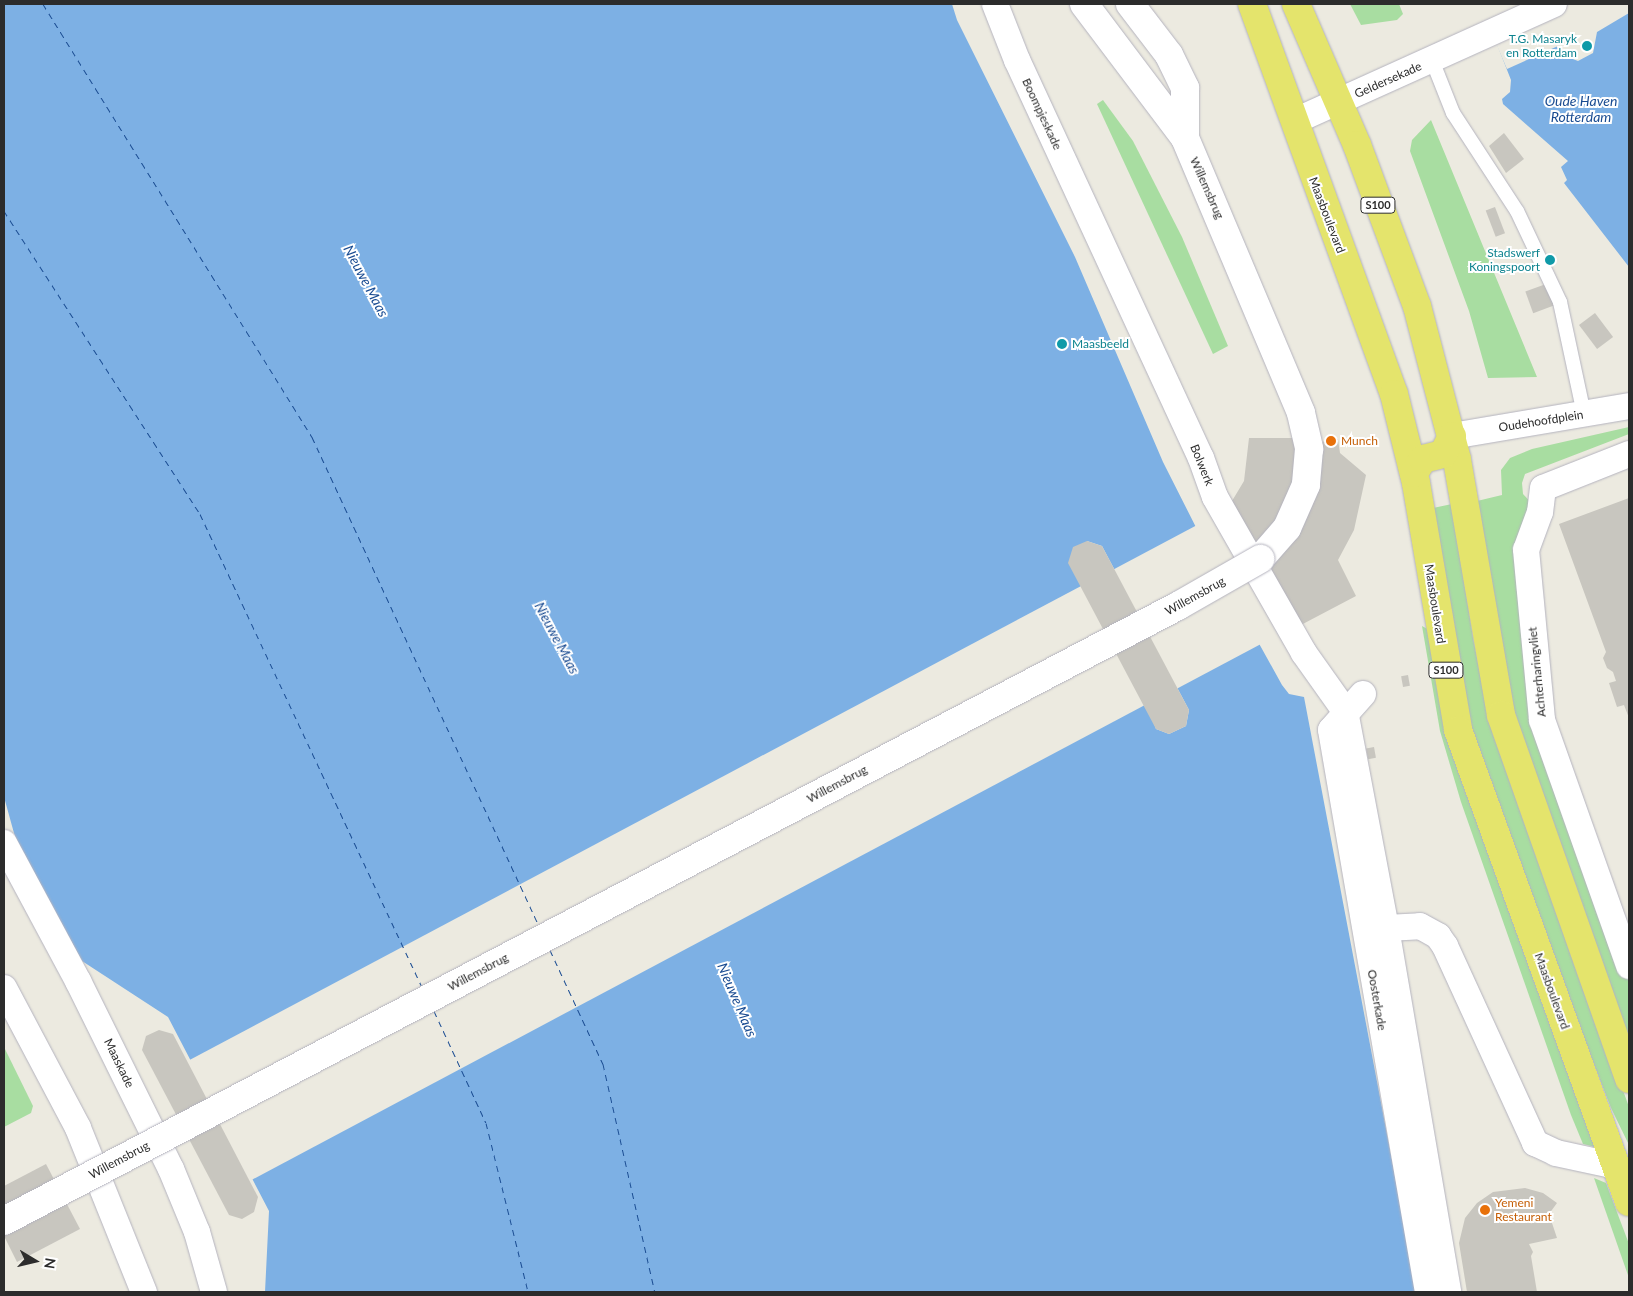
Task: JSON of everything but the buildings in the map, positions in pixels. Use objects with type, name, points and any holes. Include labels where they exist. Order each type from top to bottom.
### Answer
[{"type":"main road","name":"Willemsbrug","points":[[4,1221],[1178,606],[1260,559],[1280,538],[1296,512],[1306,485],[1309,449],[1292,385],[1185,138],[1084,4]]},
{"type":"main road","name":"Willemsbrug","points":[[1130,4],[1169,56],[1185,88],[1185,138]]},
{"type":"main road","name":"Maasboulevard","points":[[1252,4],[1295,121],[1308,166],[1388,376],[1414,472],[1458,730],[1629,1202]]},
{"type":"main road","name":"S100","points":[[1296,4],[1357,145],[1417,306],[1425,347],[1452,436],[1489,660],[1508,739],[1629,1079]]},
{"type":"main road","points":[[1414,472],[1423,459],[1443,454],[1452,436]]},
{"type":"street","name":"Boompjeskade","points":[[995,4],[1017,60],[1093,223]]},
{"type":"street","name":"Geldersekade","points":[[1295,121],[1338,104],[1548,6]]},
{"type":"street","name":"Bolwerk","points":[[1093,223],[1200,458],[1215,497],[1304,653],[1348,700]]},
{"type":"street","name":"Oudehoofdplein","points":[[1452,436],[1629,406]]},
{"type":"street","name":"Achterharingvliet","points":[[1629,454],[1543,488],[1540,512],[1526,550],[1542,720],[1629,966]]},
{"type":"street","name":"Oosterkade","points":[[1348,700],[1448,1292]]},
{"type":"street","name":"Oosterkade","points":[[1348,700],[1331,730],[1428,1292]]},
{"type":"street","name":"Maaskade","points":[[4,843],[78,981],[170,1169],[194,1224],[214,1292]]},
{"type":"street","points":[[1386,928],[1420,926],[1438,936],[1445,946],[1528,1132],[1535,1143],[1556,1153],[1616,1166]]},
{"type":"street","points":[[4,988],[78,1128],[144,1292]]},
{"type":"lane","points":[[1432,60],[1453,114],[1517,211],[1560,302],[1584,414]]},
{"type":"green space","points":[[1350,4],[1399,4],[1403,14],[1397,20],[1361,25]]},
{"type":"green space","points":[[1103,100],[1133,141],[1182,237],[1228,346],[1213,354],[1097,104]]},
{"type":"green space","points":[[1431,120],[1537,377],[1488,378],[1469,311],[1410,151],[1412,140]]},
{"type":"green space","points":[[1629,427],[1629,434],[1525,474],[1522,483],[1523,494],[1535,507],[1535,719],[1629,983],[1629,1041],[1514,713],[1477,501],[1502,495],[1501,470],[1510,458],[1532,449]]},
{"type":"green space","points":[[1452,504],[1473,638],[1490,722],[1629,1107],[1629,1145],[1611,1108],[1557,969],[1472,731],[1465,705],[1433,508]]},
{"type":"green space","points":[[1422,626],[1431,631],[1595,1147],[1583,1144],[1571,1115],[1461,802],[1440,731]]},
{"type":"green space","points":[[4,1047],[33,1106],[31,1113],[4,1127]]},
{"type":"green space","points":[[1594,1178],[1606,1183],[1629,1244],[1629,1278]]},
{"type":"water","name":"Nieuwe Maas","points":[[4,4],[952,4],[957,20],[1075,257],[1163,462],[1210,555],[1282,685],[1289,694],[1304,697],[1417,1292],[265,1292],[269,1211],[168,1017],[82,961],[17,844],[4,797]],"holes":[[[1087,541],[1102,546],[1189,710],[1186,726],[1169,734],[1156,729]]]},
{"type":"water","name":"Oude Haven Rotterdam","points":[[1481,4],[1538,4],[1557,47],[1565,56],[1578,61],[1593,53],[1597,32],[1629,13],[1629,267],[1564,183],[1567,180],[1561,167],[1568,161],[1503,104],[1502,99],[1510,92],[1511,80]]},
{"type":"pier","points":[[1479,4],[1540,4],[1558,46],[1507,69]]},
{"type":"pier","points":[[1199,524],[1262,643],[1176,689],[1112,570]]},
{"type":"pier","points":[[1083,585],[1146,704],[251,1180],[188,1061]]},
{"type":"ferry route","points":[[43,4],[312,437],[539,926]]},
{"type":"ferry route","points":[[4,211],[200,514],[422,987]]},
{"type":"ferry route","points":[[550,950],[603,1064],[655,1292]]},
{"type":"ferry route","points":[[434,1011],[486,1123],[528,1292]]},
{"type":"place","name":"T.G. Masaryk en Rotterdam","points":[[1587,46]]},
{"type":"place","name":"Stadswerf Koningspoort","points":[[1550,260]]},
{"type":"place","name":"Maasbeeld","points":[[1062,344]]},
{"type":"place","name":"Munch","points":[[1331,441]]},
{"type":"place","name":"Yemeni Restaurant","points":[[1485,1210]]}]
